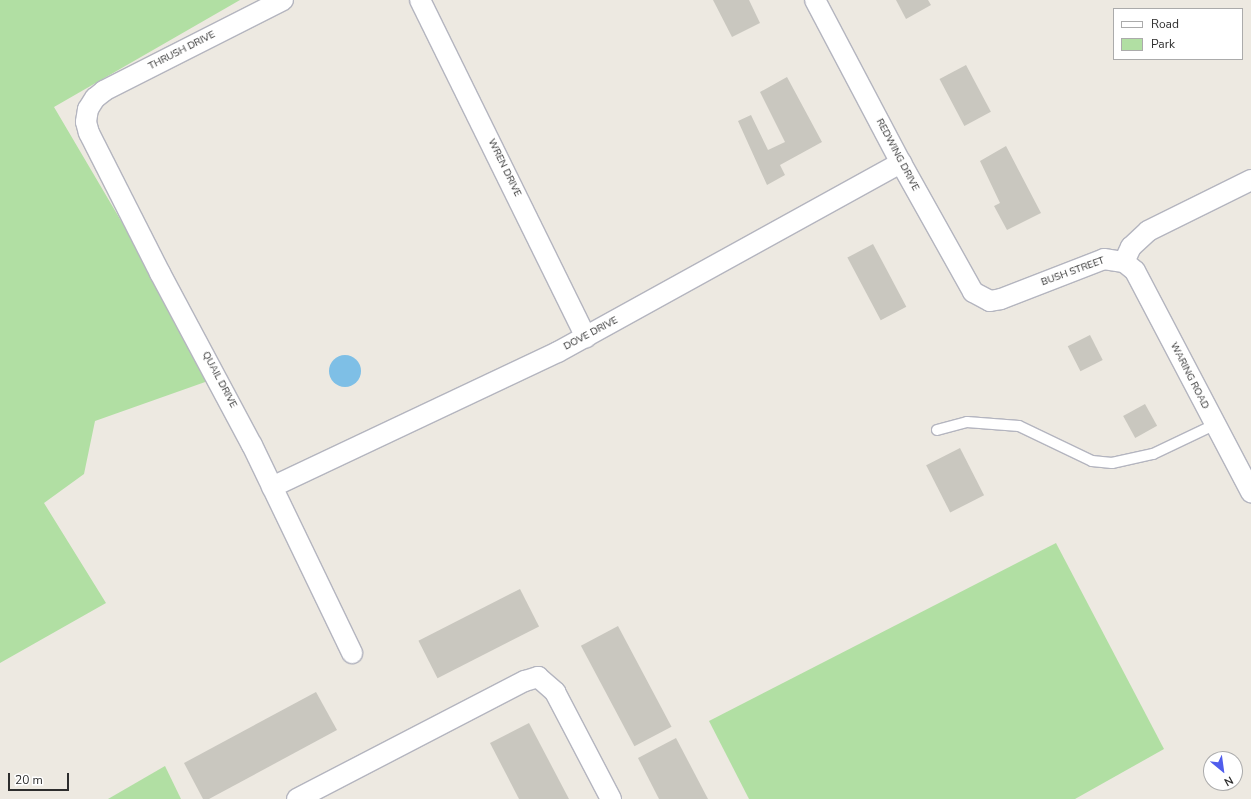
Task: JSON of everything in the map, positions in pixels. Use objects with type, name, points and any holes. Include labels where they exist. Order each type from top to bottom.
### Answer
[{"type":"street","name":"THRUSH DRIVE","points":[[88,109],[95,98],[104,90],[283,0]]},
{"type":"street","name":"WREN DRIVE","points":[[420,0],[586,337]]},
{"type":"street","name":"REDWING DRIVE","points":[[815,0],[901,163],[973,292],[990,301]]},
{"type":"street","name":"QUAIL DRIVE","points":[[88,109],[86,122],[89,134],[160,273],[225,392],[352,653]]},
{"type":"street","name":"DOVE DRIVE","points":[[272,488],[586,337],[901,163]]},
{"type":"street","points":[[1124,262],[1131,247],[1148,231],[1251,180]]},
{"type":"street","name":"BUSH STREET","points":[[990,301],[1001,299],[1104,259],[1124,262]]},
{"type":"street","name":"WARING ROAD","points":[[1124,262],[1135,271],[1214,425],[1251,492]]},
{"type":"street","points":[[297,799],[525,681],[538,677],[555,692],[611,799]]},
{"type":"lane","points":[[937,430],[967,422],[1019,426],[1092,461],[1112,463],[1131,461],[1158,451],[1214,425]]},
{"type":"green space","points":[[0,0],[240,0],[54,107],[130,236],[208,381],[95,421],[84,474],[44,503],[106,603],[0,663]]},
{"type":"green space","points":[[1056,543],[1164,749],[1075,799],[749,799],[709,721]]},
{"type":"green space","points":[[165,766],[181,799],[108,799]]},
{"type":"water","points":[[345,355],[354,358],[358,362],[361,371],[358,380],[354,384],[345,387],[336,384],[332,380],[329,371],[332,362],[336,358]]},
{"type":"building","points":[[713,0],[749,0],[760,23],[732,37]]},
{"type":"building","points":[[896,0],[928,0],[931,5],[906,19]]},
{"type":"building","points":[[966,65],[991,112],[964,126],[940,79]]},
{"type":"building","points":[[787,77],[822,142],[780,165],[785,175],[767,185],[738,121],[751,115],[768,150],[785,142],[760,92]]},
{"type":"building","points":[[1006,146],[1041,213],[1007,230],[994,206],[1000,203],[980,161]]},
{"type":"building","points":[[873,244],[906,307],[881,320],[847,258]]},
{"type":"building","points":[[1090,335],[1103,360],[1080,371],[1068,346]]},
{"type":"building","points":[[1145,404],[1157,426],[1135,438],[1123,416]]},
{"type":"building","points":[[960,448],[984,495],[950,512],[926,465]]},
{"type":"building","points":[[520,589],[539,626],[437,678],[418,641]]},
{"type":"building","points":[[618,626],[672,727],[634,746],[581,646]]},
{"type":"building","points":[[316,692],[337,730],[209,799],[203,799],[184,763]]},
{"type":"building","points":[[529,723],[569,799],[519,799],[490,743]]},
{"type":"building","points":[[676,738],[708,799],[659,799],[638,758]]}]
